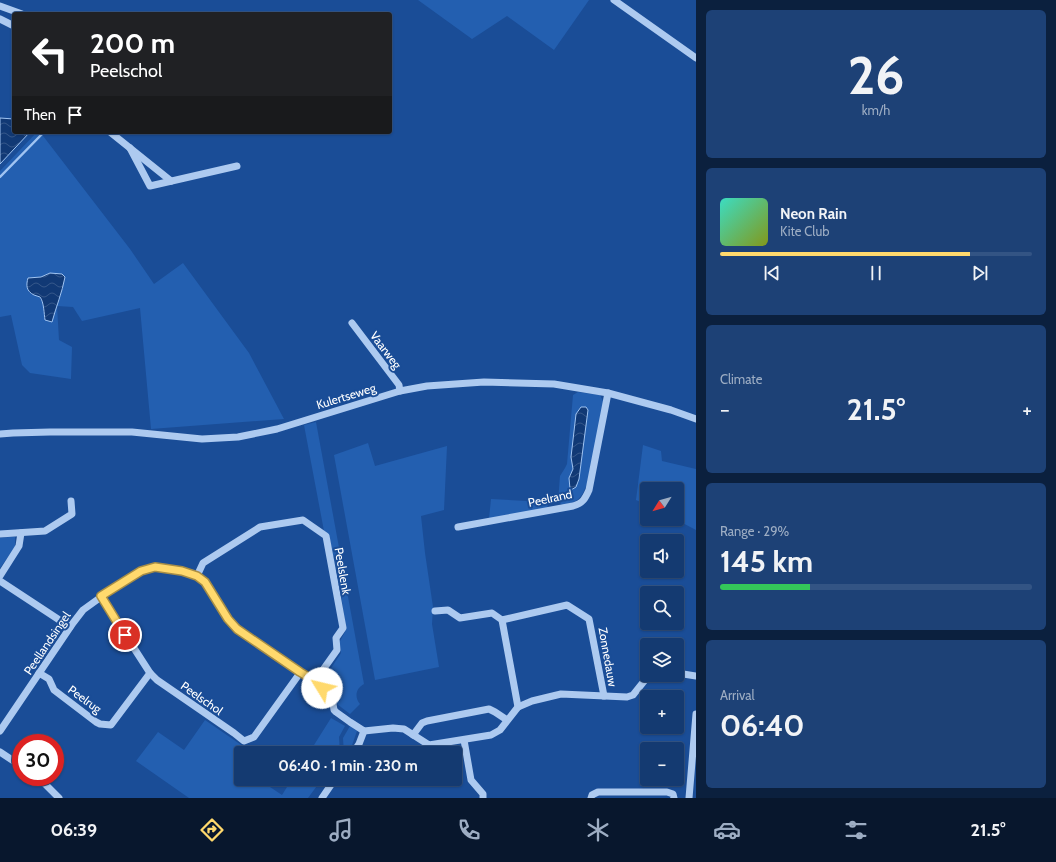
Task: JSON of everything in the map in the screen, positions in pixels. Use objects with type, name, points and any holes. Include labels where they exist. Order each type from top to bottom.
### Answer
[{"type":"street","points":[[614,0],[625,3],[696,58]]},
{"type":"street","points":[[3,4],[18,12]]},
{"type":"street","points":[[0,19],[12,25]]},
{"type":"street","points":[[112,134],[171,182]]},
{"type":"street","points":[[130,148],[150,186],[237,166]]},
{"type":"street","name":"Vaarweg","points":[[352,322],[399,385],[400,392]]},
{"type":"street","name":"Kulertseweg","points":[[0,434],[50,432],[132,432],[202,439],[238,437],[277,429],[400,392],[427,386],[484,382],[554,384],[608,393],[671,410],[696,419]]},
{"type":"street","name":"Peelrand","points":[[458,527],[573,506],[579,504],[585,499],[589,490],[608,393]]},
{"type":"street","points":[[0,534],[45,531],[72,514],[71,501]]},
{"type":"street","name":"Peelslenk","points":[[197,576],[203,563],[260,527],[303,520],[326,536],[343,628],[336,638],[337,650],[315,681]]},
{"type":"street","points":[[0,576],[19,546],[21,532]]},
{"type":"street","name":"Peellandsingel","points":[[0,732],[83,610],[101,596],[141,571],[155,567],[182,571],[197,576]]},
{"type":"street","points":[[197,576],[205,582],[228,619],[237,629],[315,681],[332,698],[334,710],[364,731],[393,728],[404,729],[429,745],[464,740],[490,735],[500,730],[518,707],[532,701],[561,694],[627,697],[633,695],[643,682]]},
{"type":"street","points":[[0,581],[70,627]]},
{"type":"street","name":"Peelschol","points":[[101,596],[150,673],[157,680],[244,741],[254,737],[300,672]]},
{"type":"street","name":"Zonnedauw","points":[[502,620],[567,605],[590,619],[604,696]]},
{"type":"street","points":[[435,612],[448,610],[460,618],[492,613],[502,620],[518,707]]},
{"type":"street","name":"Peelrug","points":[[39,673],[49,679],[54,690],[96,722],[100,724],[111,724],[150,673]]},
{"type":"street","points":[[684,674],[696,676]]},
{"type":"street","points":[[413,735],[422,722],[427,720],[489,709],[507,720]]},
{"type":"street","points":[[689,798],[693,784],[696,714]]},
{"type":"street","points":[[358,746],[364,731]]},
{"type":"street","points":[[464,740],[471,780],[483,794],[484,798]]},
{"type":"street","points":[[0,752],[12,760]]},
{"type":"street","points":[[47,786],[59,798]]},
{"type":"street","points":[[322,798],[330,786]]},
{"type":"street","points":[[591,798],[592,795],[598,792],[666,792],[673,794],[674,798]]},
{"type":"shaded area","points":[[418,0],[589,0],[554,50],[507,16],[472,39]]},
{"type":"shaded area","points":[[35,134],[42,134],[130,249],[154,284],[183,263],[249,353],[284,419],[151,429],[140,308],[82,321],[73,307],[57,306],[59,340],[72,347],[71,379],[30,373],[22,365],[11,315],[0,317],[0,171]],"holes":[[[50,273],[63,287],[53,317],[45,320],[42,301],[39,297],[29,292],[35,277],[41,277]]]},
{"type":"shaded area","points":[[578,392],[600,395],[604,403],[587,484],[583,493],[576,501],[563,505],[558,502],[560,476],[567,464],[573,395]],"holes":[[[581,407],[586,407],[588,410],[578,484],[569,478],[573,469],[579,410]]]},
{"type":"shaded area","points":[[316,422],[364,684],[359,688],[357,693],[357,698],[360,704],[350,714],[337,704],[335,692],[322,682],[341,653],[339,643],[346,630],[341,594],[329,535],[324,531],[304,425]]},
{"type":"shaded area","points":[[368,443],[375,466],[447,446],[444,510],[421,516],[433,607],[432,624],[439,667],[375,680],[334,455]]},
{"type":"shaded area","points":[[643,445],[661,451],[662,461],[696,469],[696,530],[684,524],[684,482],[640,482],[640,502],[636,500]]},
{"type":"shaded area","points":[[491,499],[546,502],[548,506],[545,509],[489,519]]},
{"type":"shaded area","points":[[15,537],[15,547],[0,568],[0,538]]},
{"type":"shaded area","points":[[331,718],[345,726],[339,737],[340,746],[313,746]]},
{"type":"shaded area","points":[[205,720],[243,746],[234,746],[234,786],[268,786],[282,795],[288,786],[317,786],[308,798],[189,798],[136,761],[158,732],[184,750]]},
{"type":"shaded area","points":[[350,726],[357,731],[352,746],[344,746],[343,738]]},
{"type":"water","points":[[0,118],[12,119],[12,134],[28,134],[0,164]]},
{"type":"water","points":[[50,273],[62,274],[65,277],[52,322],[45,320],[43,305],[40,297],[29,292],[27,285],[28,278],[41,277]]},
{"type":"water","points":[[581,407],[586,407],[588,410],[579,479],[576,487],[571,490],[569,478],[573,469],[571,457],[576,414]]},
{"type":"waterway","points":[[0,177],[42,134]]},
{"type":"route","points":[[125,635],[101,596],[141,571],[155,567],[182,571],[197,576],[205,582],[228,619],[237,629],[315,681],[322,688]]}]
